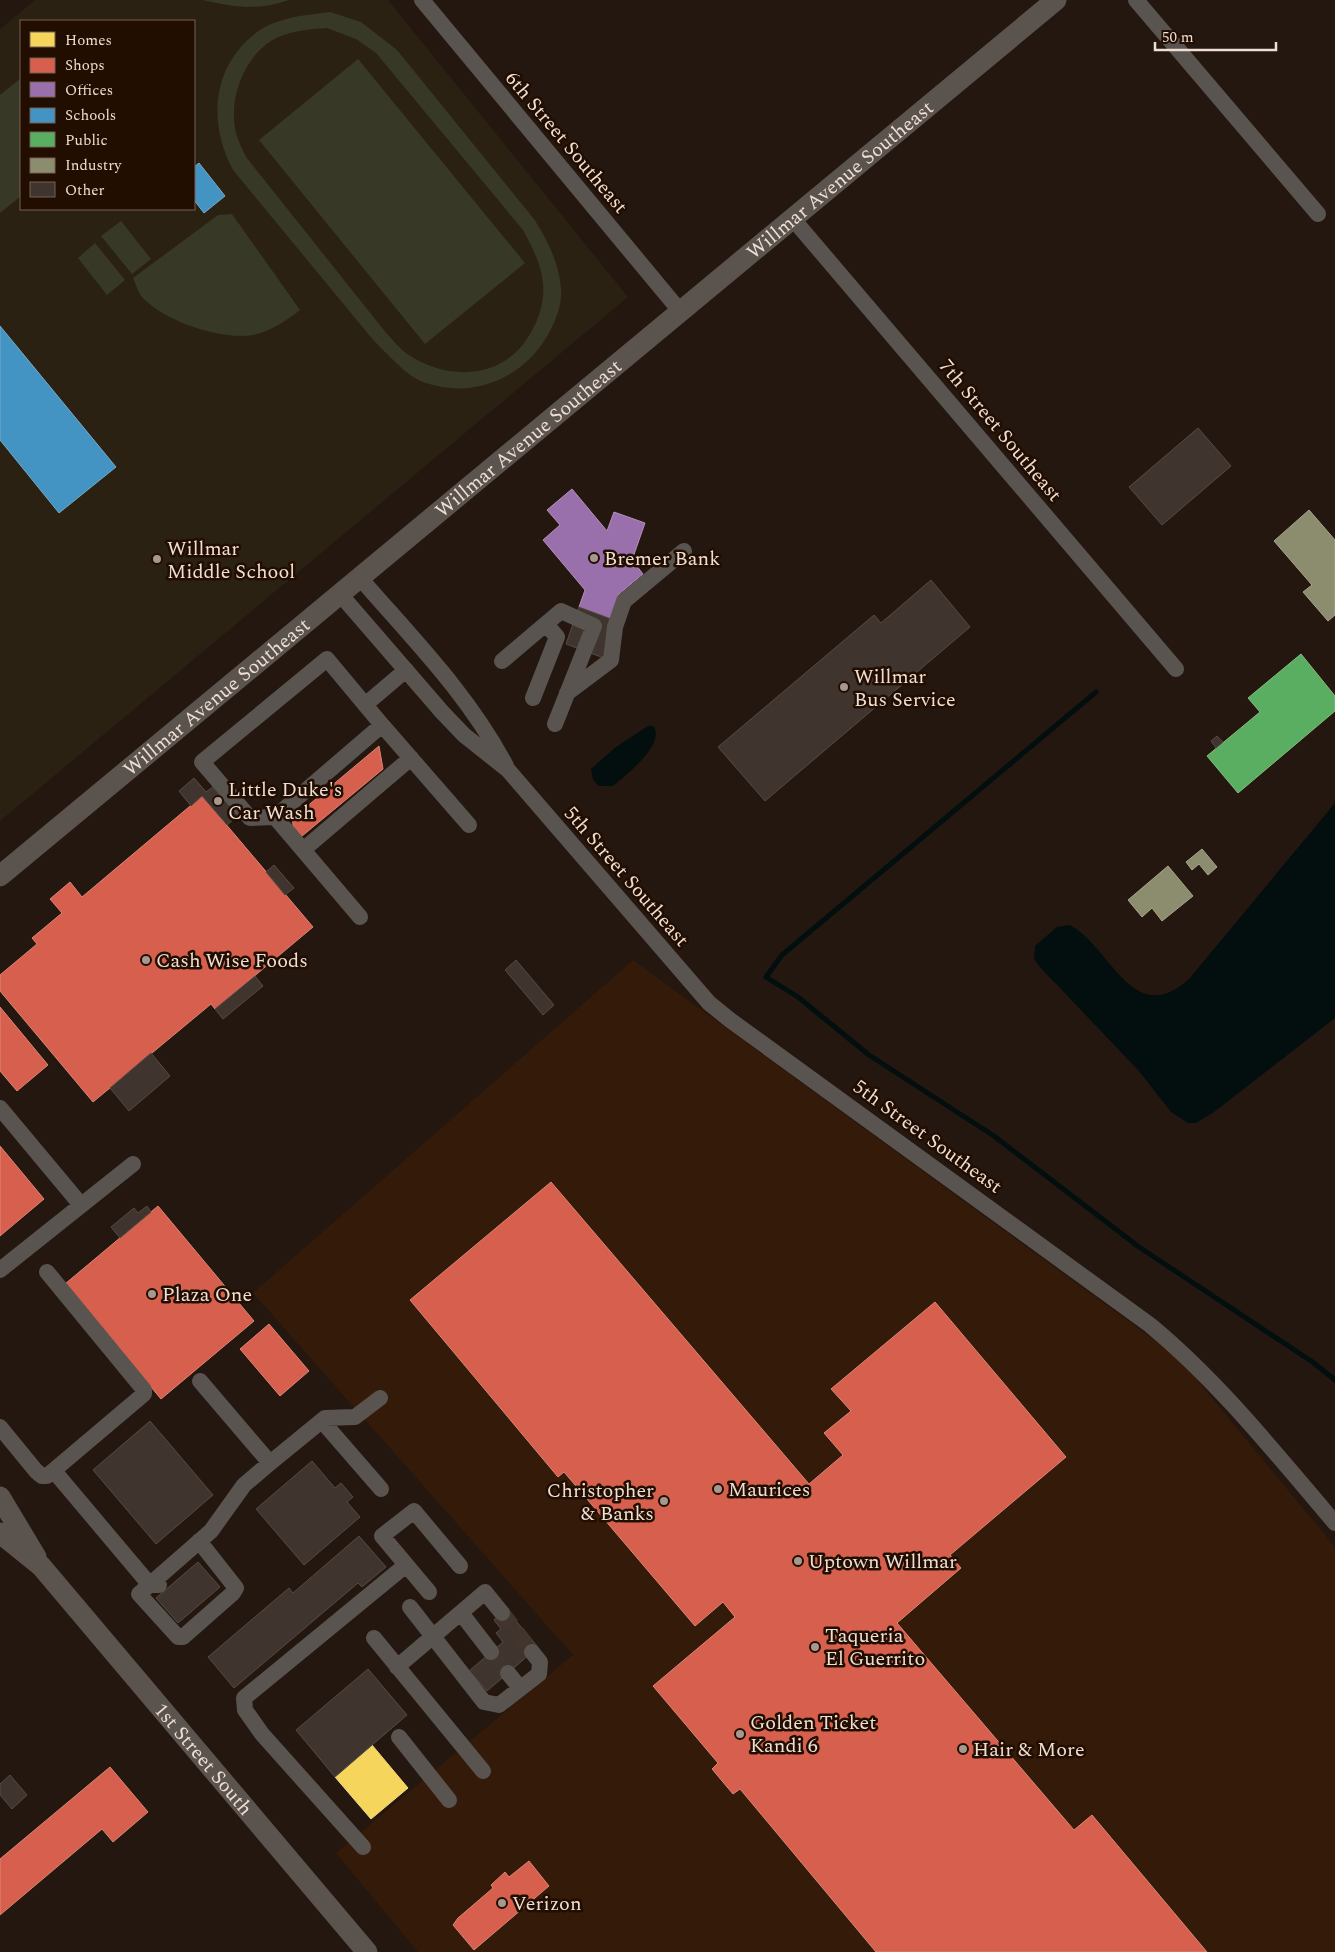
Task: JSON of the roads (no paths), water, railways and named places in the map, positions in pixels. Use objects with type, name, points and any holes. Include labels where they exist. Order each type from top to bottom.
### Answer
[{"type":"main road","name":"Willmar Avenue Southeast","points":[[0,876],[1056,0]]},
{"type":"main road","name":"1st Street South","points":[[0,1497],[20,1527],[41,1566]]},
{"type":"main road","name":"1st Street South","points":[[0,1533],[41,1566],[367,1952]]},
{"type":"street","name":"6th Street Southeast","points":[[422,0],[680,311]]},
{"type":"street","points":[[1136,0],[1318,214]]},
{"type":"street","name":"7th Street Southeast","points":[[793,219],[1176,668]]},
{"type":"street","points":[[567,693],[611,660],[615,627],[624,601],[684,550]]},
{"type":"street","name":"5th Street Southeast","points":[[360,578],[460,694],[492,740],[508,770]]},
{"type":"street","name":"5th Street Southeast","points":[[340,594],[464,735],[508,770],[709,1003],[1150,1325],[1200,1369],[1228,1398],[1335,1523]]},
{"type":"street","points":[[502,661],[561,611],[594,626],[555,724]]},
{"type":"street","points":[[533,698],[558,637],[546,624]]},
{"type":"street","points":[[382,725],[276,817],[250,818],[202,762],[327,659],[469,825]]},
{"type":"street","points":[[366,704],[406,670]]},
{"type":"street","points":[[303,850],[411,758]]},
{"type":"street","points":[[276,817],[360,917]]},
{"type":"street","points":[[0,1108],[81,1205]]},
{"type":"street","points":[[0,1270],[133,1164]]},
{"type":"street","points":[[0,1427],[42,1476],[47,1476],[144,1394],[144,1390],[47,1272]]},
{"type":"street","points":[[200,1381],[270,1463]]},
{"type":"street","points":[[202,1545],[236,1588],[232,1594],[183,1637],[174,1634],[140,1594],[202,1545],[244,1485],[270,1463],[322,1421],[332,1417],[345,1419],[355,1417],[380,1398]]},
{"type":"street","points":[[322,1421],[381,1489]]},
{"type":"street","points":[[54,1471],[150,1585]]},
{"type":"street","points":[[429,1592],[382,1536],[414,1511],[460,1566]]},
{"type":"street","points":[[363,1847],[262,1734],[245,1710],[244,1698],[406,1564]]},
{"type":"street","points":[[397,1667],[485,1592],[502,1613]]},
{"type":"street","points":[[410,1608],[484,1702],[499,1705],[539,1674],[540,1662],[532,1652]]},
{"type":"street","points":[[461,1613],[491,1652]]},
{"type":"street","points":[[374,1638],[483,1771]]},
{"type":"street","points":[[508,1673],[520,1688]]},
{"type":"street","points":[[399,1738],[449,1800]]},
{"type":"waterway","points":[[1096,692],[782,955],[766,977],[798,997],[869,1055],[994,1136],[1139,1247],[1314,1363],[1335,1380]]},
{"type":"tunnel","points":[[502,1613],[532,1652]]},
{"type":"tunnel","points":[[491,1652],[508,1673]]},
{"type":"place","name":"Bremer Bank","points":[[594,558]]},
{"type":"place","name":"Willmar Middle School","points":[[157,559]]},
{"type":"place","name":"Willmar Bus Service","points":[[844,687]]},
{"type":"place","name":"Little Duke's Car Wash","points":[[218,801]]},
{"type":"place","name":"Cash Wise Foods","points":[[146,960]]},
{"type":"place","name":"Plaza One","points":[[152,1294]]},
{"type":"place","name":"Maurices","points":[[718,1489]]},
{"type":"place","name":"Christopher & Banks","points":[[664,1501]]},
{"type":"place","name":"Uptown Willmar","points":[[798,1561]]},
{"type":"place","name":"Taqueria El Guerrito","points":[[815,1647]]},
{"type":"place","name":"Golden Ticket Kandi 6","points":[[740,1734]]},
{"type":"place","name":"Hair & More","points":[[963,1749]]},
{"type":"place","name":"Verizon","points":[[502,1903]]}]
